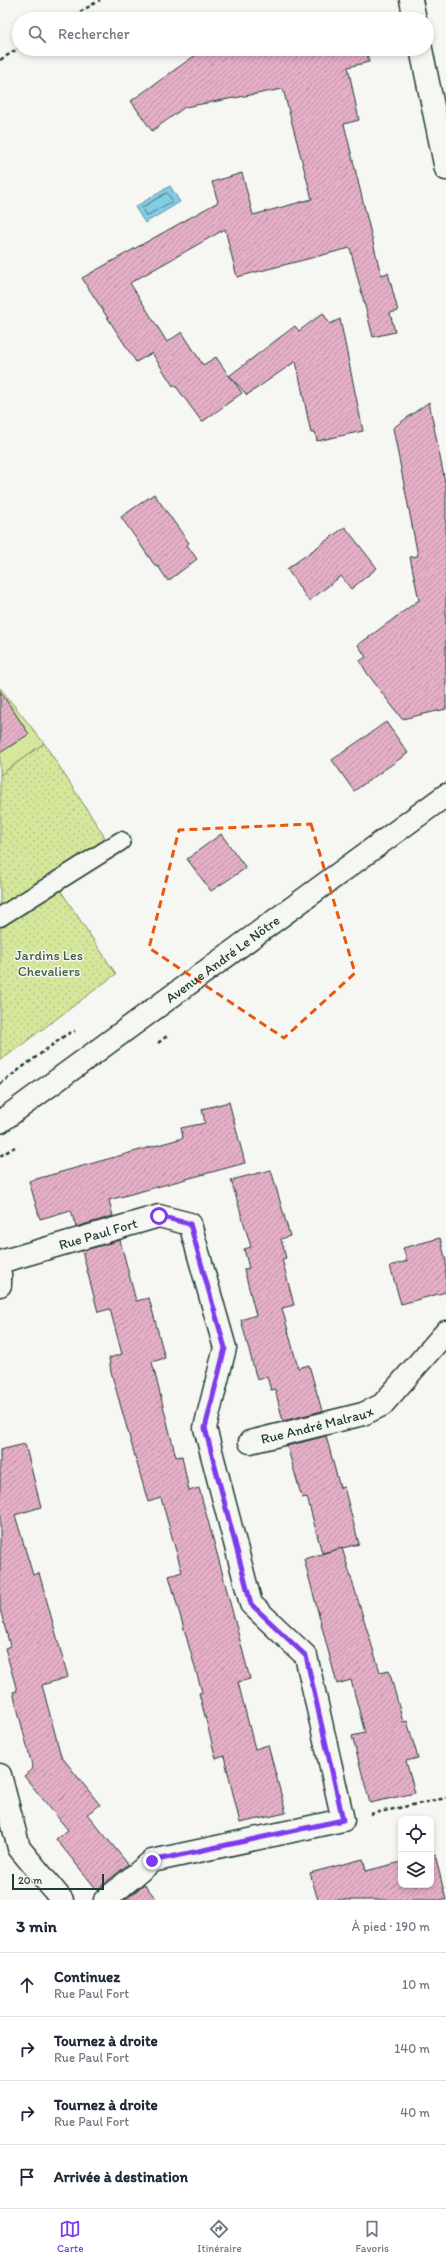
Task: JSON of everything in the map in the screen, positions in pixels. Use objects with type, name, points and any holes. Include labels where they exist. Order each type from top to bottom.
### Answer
[{"type":"street","points":[[411,0],[414,12]]},
{"type":"street","points":[[422,56],[446,169]]},
{"type":"street","name":"Avenue André Le Nôtre","points":[[0,1122],[446,795]]},
{"type":"street","name":"Rue Paul Fort","points":[[0,1262],[159,1216],[190,1224],[225,1348],[205,1428],[251,1604],[306,1656],[343,1820]]},
{"type":"street","points":[[0,1274],[0,1285]]},
{"type":"street","name":"Rue André Malraux","points":[[250,1442],[363,1414],[382,1405],[446,1332]]},
{"type":"street","points":[[0,1775],[20,1848],[62,1900]]},
{"type":"street","points":[[105,1900],[152,1861],[343,1820]]},
{"type":"lane","points":[[0,917],[121,841]]},
{"type":"path","points":[[80,12],[100,0]]},
{"type":"path","points":[[0,60],[12,52]]},
{"type":"path","points":[[343,1820],[446,1798]]},
{"type":"highlighted area","points":[[311,824],[355,973],[284,1038],[149,948],[179,830]]},
{"type":"green space","points":[[0,688],[44,743],[0,775]]},
{"type":"green space","name":"Jardins Les Chevaliers","points":[[44,743],[106,839],[51,876],[116,974],[0,1061],[0,775]]},
{"type":"water","points":[[170,186],[180,202],[145,223],[135,207]]},
{"type":"building","points":[[194,56],[368,56],[369,62],[348,67],[359,120],[344,124],[381,275],[388,273],[398,311],[390,313],[395,332],[373,337],[350,248],[237,277],[225,229],[130,283],[167,342],[182,332],[203,365],[216,357],[229,376],[295,326],[299,331],[323,313],[330,324],[340,319],[363,431],[317,441],[315,432],[311,433],[296,361],[247,395],[230,376],[242,393],[202,422],[175,385],[173,386],[152,353],[136,362],[82,278],[218,202],[212,182],[242,173],[253,215],[312,199],[283,89],[185,107],[152,131],[131,101]]},
{"type":"building","points":[[429,402],[446,487],[446,709],[402,719],[367,673],[360,661],[366,657],[358,645],[419,600],[410,557],[418,556],[393,428]]},
{"type":"building","points":[[154,494],[189,543],[187,545],[197,559],[168,581],[158,566],[156,567],[121,517]]},
{"type":"building","points":[[345,527],[377,568],[351,589],[341,576],[309,601],[287,569]]},
{"type":"building","points":[[0,691],[29,734],[0,753]]},
{"type":"building","points":[[386,722],[408,753],[354,791],[332,760]]},
{"type":"building","points":[[221,834],[246,868],[211,891],[187,859]]},
{"type":"building","points":[[229,1102],[245,1163],[109,1200],[113,1216],[76,1227],[71,1210],[40,1219],[29,1181],[183,1138],[181,1128],[205,1123],[202,1109]]},
{"type":"building","points":[[271,1170],[290,1236],[281,1239],[286,1258],[282,1259],[294,1305],[282,1308],[298,1368],[309,1365],[322,1411],[283,1421],[275,1389],[271,1390],[267,1377],[257,1380],[241,1320],[256,1315],[244,1269],[249,1268],[244,1249],[251,1247],[231,1180]]},
{"type":"building","points":[[440,1238],[446,1261],[446,1292],[401,1304],[390,1266],[407,1261],[403,1248]]},
{"type":"building","points":[[120,1240],[136,1301],[149,1298],[165,1358],[152,1362],[176,1457],[182,1456],[189,1491],[199,1488],[221,1568],[250,1679],[238,1682],[255,1749],[268,1745],[286,1813],[240,1823],[224,1756],[216,1759],[199,1693],[202,1692],[169,1576],[182,1572],[161,1498],[148,1502],[111,1372],[109,1358],[122,1354],[110,1309],[98,1312],[82,1251]]},
{"type":"building","points":[[326,1436],[340,1488],[344,1487],[359,1544],[322,1553],[307,1497],[302,1498],[287,1446]]},
{"type":"building","points":[[25,1444],[41,1507],[15,1515],[33,1575],[39,1573],[68,1677],[42,1685],[61,1756],[100,1805],[87,1814],[128,1864],[97,1890],[56,1839],[68,1830],[24,1776],[33,1769],[13,1692],[17,1691],[5,1648],[10,1646],[0,1609],[0,1450]]},
{"type":"building","points":[[342,1548],[380,1672],[389,1670],[403,1722],[407,1721],[418,1758],[406,1761],[415,1793],[370,1803],[352,1736],[365,1733],[351,1680],[337,1684],[304,1559]]},
{"type":"building","points":[[434,1854],[446,1900],[318,1900],[310,1873],[363,1859],[366,1871],[398,1863],[398,1888],[434,1888]]},
{"type":"building","points":[[144,1884],[157,1900],[125,1900]]},
{"type":"route","points":[[152,1861],[343,1820],[306,1656],[251,1604],[205,1428],[225,1348],[190,1224],[159,1216]]}]
